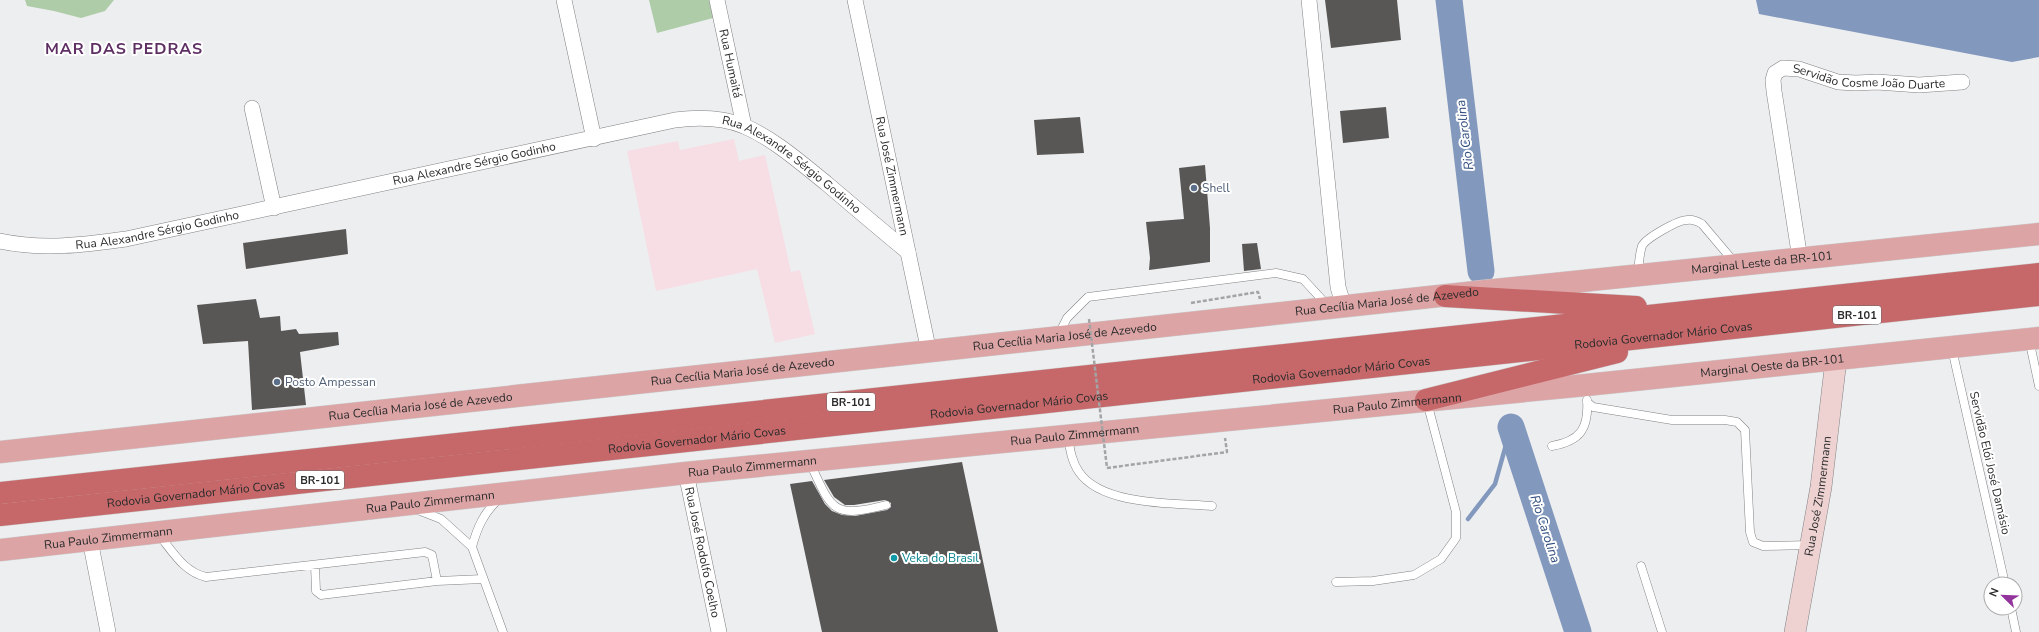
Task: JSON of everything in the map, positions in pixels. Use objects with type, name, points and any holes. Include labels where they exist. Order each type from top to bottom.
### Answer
[{"type":"highway","name":"Rodovia Governador Mário Covas","points":[[0,493],[2039,274]]},
{"type":"highway","points":[[1445,296],[1701,310]]},
{"type":"highway","name":"Rodovia Governador Mário Covas","points":[[0,515],[2039,296]]},
{"type":"highway","points":[[1426,400],[1698,332]]},
{"type":"main road","name":"Marginal Leste da BR-101","points":[[1485,291],[2039,234]]},
{"type":"main road","name":"Rua Cecília Maria José de Azevedo","points":[[0,452],[1485,291]]},
{"type":"main road","name":"Marginal Oeste da BR-101","points":[[1505,393],[1586,394],[1836,360],[2034,338]]},
{"type":"main road","name":"Rua José Zimmermann","points":[[1795,632],[1828,438],[1836,360]]},
{"type":"main road","name":"Rua Paulo Zimmermann","points":[[0,550],[686,473],[1068,437],[1505,393]]},
{"type":"street","points":[[564,0],[594,139]]},
{"type":"street","name":"Rua Humaitá","points":[[717,0],[744,126]]},
{"type":"street","name":"Rua José Zimmermann","points":[[855,0],[929,352]]},
{"type":"street","points":[[1309,0],[1338,287],[1337,308]]},
{"type":"street","name":"Servidão Cosme João Duarte","points":[[1800,259],[1774,91],[1773,80],[1775,73],[1783,68],[1799,69],[1838,82],[1856,83],[1877,82],[1920,85],[1962,82]]},
{"type":"street","points":[[252,108],[274,208]]},
{"type":"street","name":"Rua Alexandre Sérgio Godinho","points":[[0,241],[14,244],[48,246],[99,242],[152,234],[687,119],[717,119],[744,126],[776,144],[800,162],[908,252]]},
{"type":"street","name":"Rua José Rodolfo Coelho","points":[[686,473],[719,632]]},
{"type":"street","points":[[90,540],[108,632]]},
{"type":"lane","points":[[1638,276],[1639,258],[1643,245],[1652,236],[1686,220],[1696,221],[1702,224],[1737,266]]},
{"type":"lane","points":[[1057,338],[1067,318],[1088,297],[1276,273],[1303,279],[1337,308]]},
{"type":"lane","points":[[2034,338],[2039,386]]},
{"type":"lane","name":"Servidão Elói José Damásio","points":[[1951,347],[2003,576]]},
{"type":"lane","points":[[1552,446],[1567,443],[1577,437],[1584,428],[1586,394]]},
{"type":"lane","points":[[1586,394],[1593,407],[1672,420],[1737,422],[1745,430],[1750,532],[1753,542],[1763,546],[1810,545]]},
{"type":"lane","points":[[1336,582],[1373,581],[1414,575],[1441,559],[1456,538],[1456,512],[1426,400]]},
{"type":"lane","points":[[1068,437],[1072,460],[1079,473],[1090,484],[1106,493],[1137,500],[1212,506]]},
{"type":"lane","points":[[810,462],[832,505],[841,511],[860,512],[886,505]]},
{"type":"lane","points":[[472,547],[476,532],[484,517],[494,504],[506,493]]},
{"type":"lane","points":[[400,504],[441,519],[472,547],[503,632]]},
{"type":"lane","points":[[157,532],[187,569],[195,574],[206,577],[425,552],[432,555],[437,581]]},
{"type":"lane","points":[[314,565],[316,591],[321,595],[437,581],[483,579]]},
{"type":"lane","points":[[1641,566],[1662,632]]},
{"type":"lane","points":[[2013,616],[2016,632]]},
{"type":"path","points":[[1089,319],[1107,468],[1226,452],[1224,436]]},
{"type":"shaded area","points":[[734,139],[739,161],[765,155],[791,272],[800,270],[815,334],[775,343],[757,269],[656,291],[627,151],[678,141],[680,150]]},
{"type":"green space","points":[[25,0],[114,0],[105,11],[81,18],[27,6]]},
{"type":"green space","points":[[649,0],[709,0],[713,18],[657,33]]},
{"type":"water","points":[[1756,0],[2039,0],[2039,57],[2012,62],[1759,14]]},
{"type":"building","points":[[1325,0],[1397,0],[1401,40],[1331,48]]},
{"type":"building","points":[[1386,107],[1389,138],[1343,143],[1340,111]]},
{"type":"building","points":[[1080,117],[1084,153],[1037,155],[1034,120]]},
{"type":"building","points":[[1205,165],[1210,228],[1210,262],[1149,270],[1150,258],[1146,222],[1184,219],[1179,168]]},
{"type":"building","points":[[346,229],[348,254],[246,269],[243,243]]},
{"type":"building","points":[[1257,243],[1261,269],[1244,271],[1242,244]]},
{"type":"building","name":"Posto Ampessan","points":[[256,299],[260,318],[280,316],[281,331],[296,329],[299,334],[338,332],[339,345],[300,352],[306,405],[252,410],[248,341],[203,344],[197,305]]},
{"type":"building","name":"Veka do Brasil","points":[[962,462],[998,632],[822,632],[790,484],[812,481],[825,504],[832,511],[842,515],[855,516],[887,510],[891,507],[891,503],[885,500],[845,505],[834,497],[824,480]]},
{"type":"waterway","name":"Rio Carolina","points":[[1449,0],[1481,271]]},
{"type":"waterway","points":[[1468,519],[1495,484],[1511,427]]},
{"type":"waterway","name":"Rio Carolina","points":[[1511,427],[1578,632]]},
{"type":"place","name":"Shell","points":[[1194,188]]},
{"type":"place","name":"Posto Ampessan","points":[[277,382]]},
{"type":"place","name":"Veka do Brasil","points":[[894,558]]},
{"type":"district","name":"MAR DAS PEDRAS","points":[[124,49]]}]
